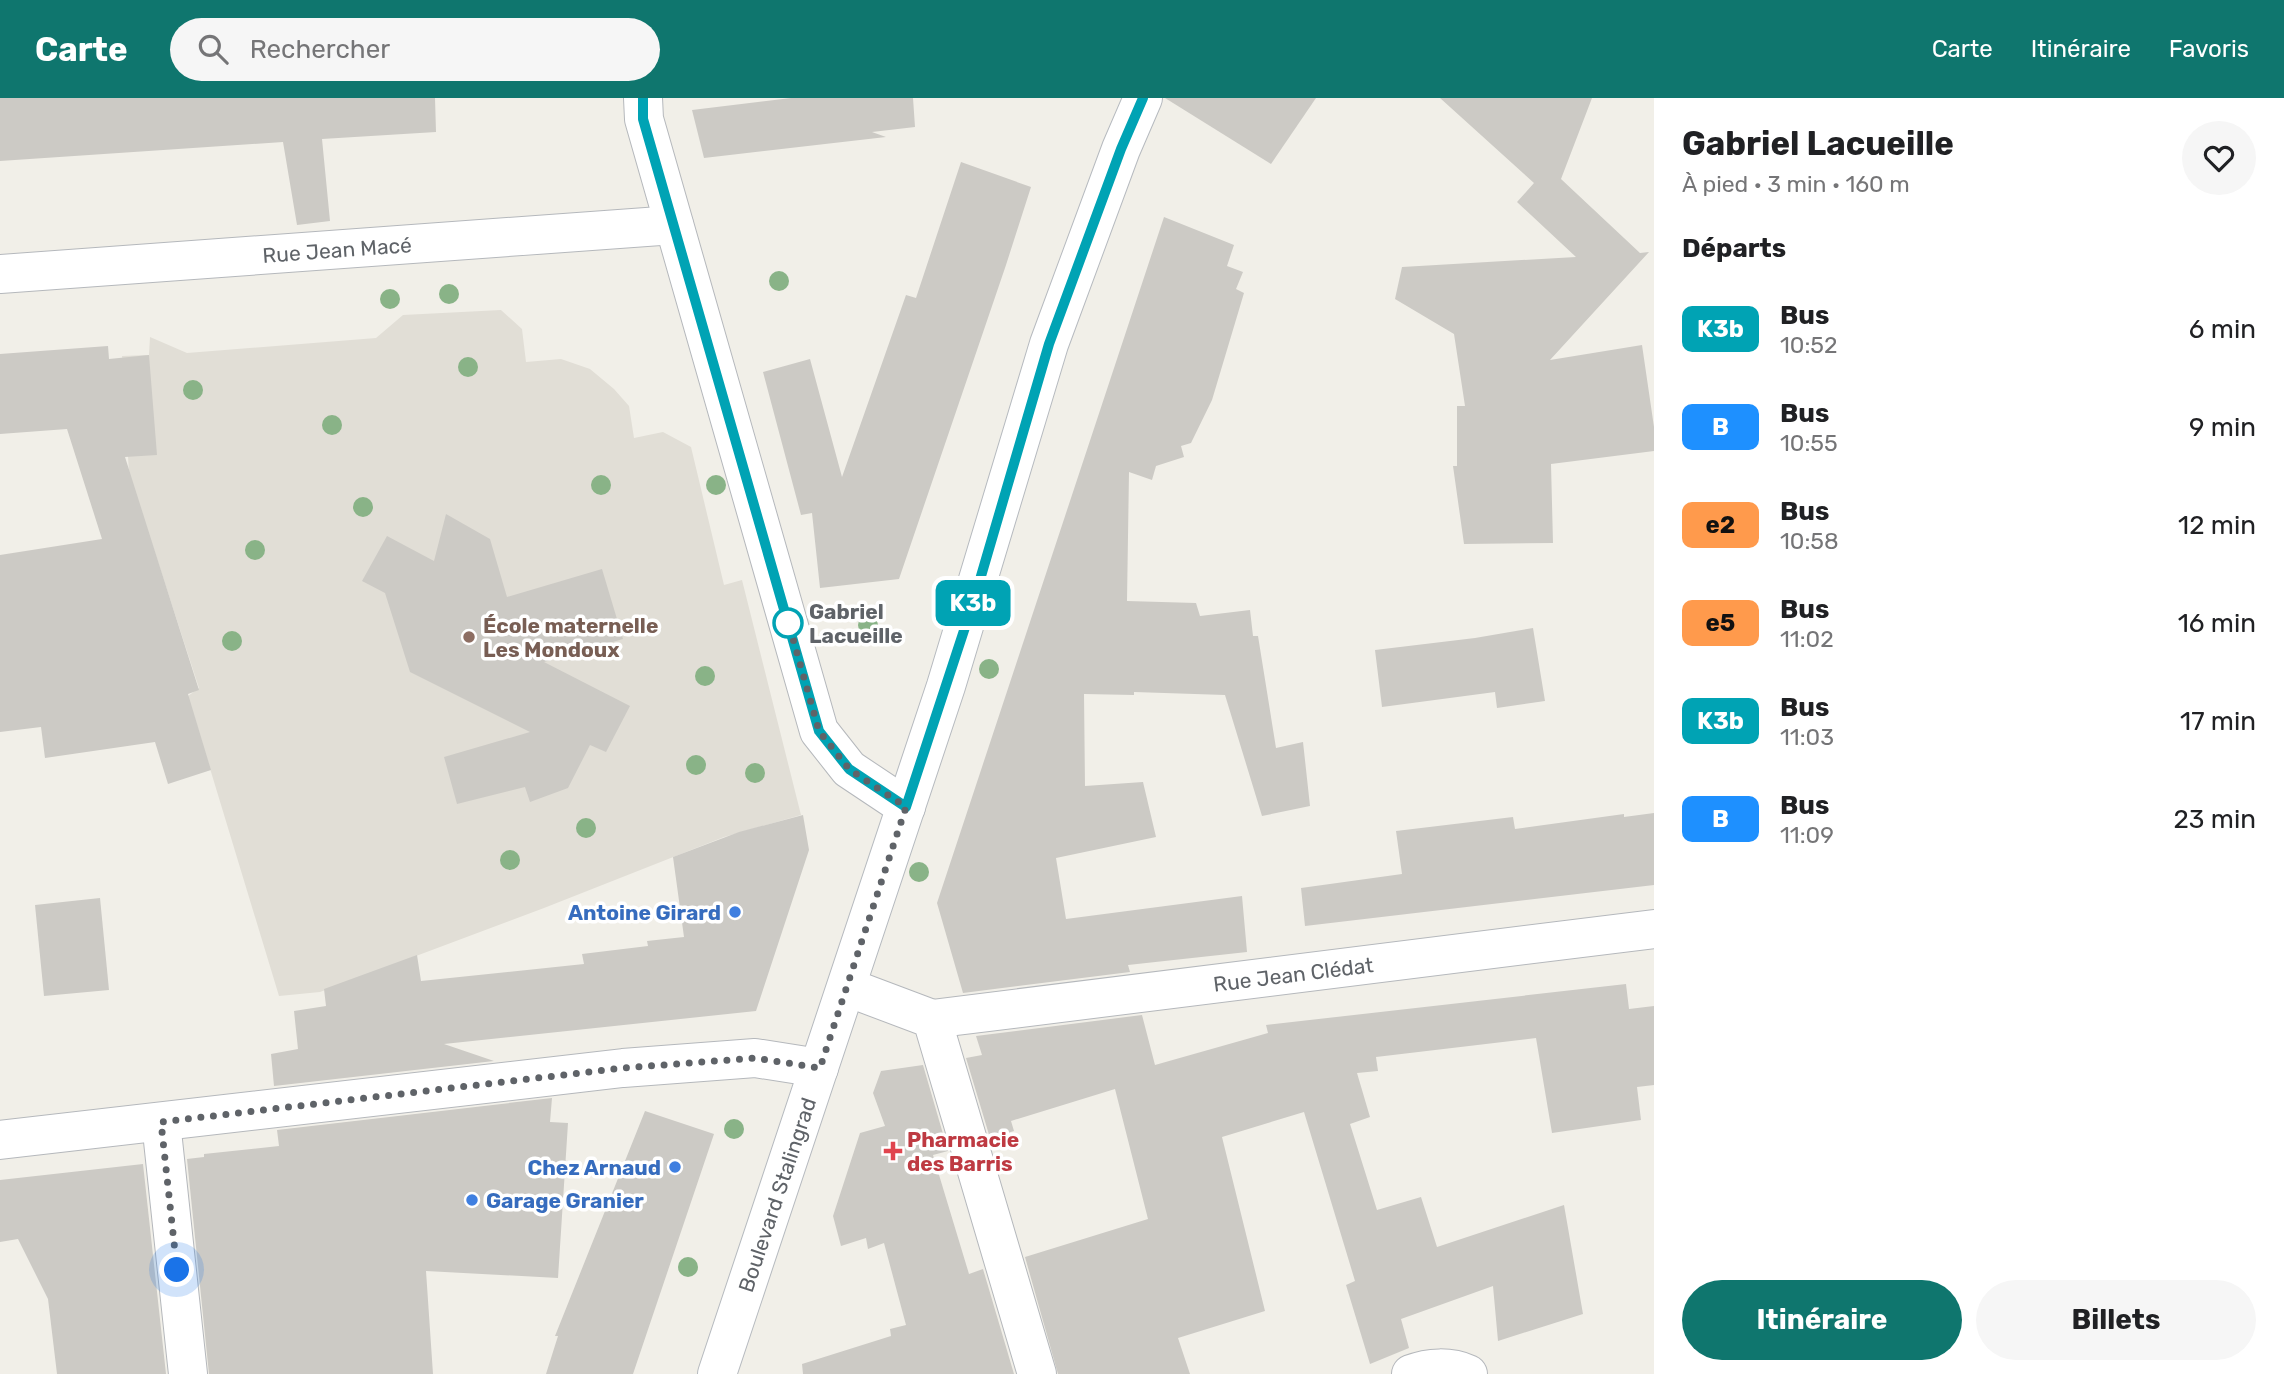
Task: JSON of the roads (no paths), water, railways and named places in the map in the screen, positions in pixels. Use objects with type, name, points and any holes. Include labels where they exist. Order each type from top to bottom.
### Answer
[{"type":"street","points":[[643,98],[643,119],[819,731],[849,769],[906,807]]},
{"type":"street","name":"Boulevard Stalingrad","points":[[717,1374],[974,600],[1049,344],[1121,149],[1143,98]]},
{"type":"street","name":"Rue Jean Macé","points":[[0,274],[674,225]]},
{"type":"street","name":"Rue Jean Clédat","points":[[932,1019],[1654,929]]},
{"type":"street","points":[[847,987],[932,1019],[1037,1374]]},
{"type":"street","points":[[0,1140],[623,1068],[755,1058],[820,1068]]},
{"type":"street","points":[[161,1122],[188,1374]]},
{"type":"street","points":[[1411,1374],[1426,1368],[1459,1370],[1468,1374]]},
{"type":"place","name":"Gabriel Lacueille","points":[[788,623]]},
{"type":"place","name":"École maternelle Les Mondoux","points":[[469,637]]},
{"type":"place","name":"Antoine Girard","points":[[735,912]]},
{"type":"place","name":"Pharmacie des Barris","points":[[893,1151]]},
{"type":"place","name":"Chez Arnaud","points":[[675,1167]]},
{"type":"place","name":"Garage Granier","points":[[472,1200]]}]
